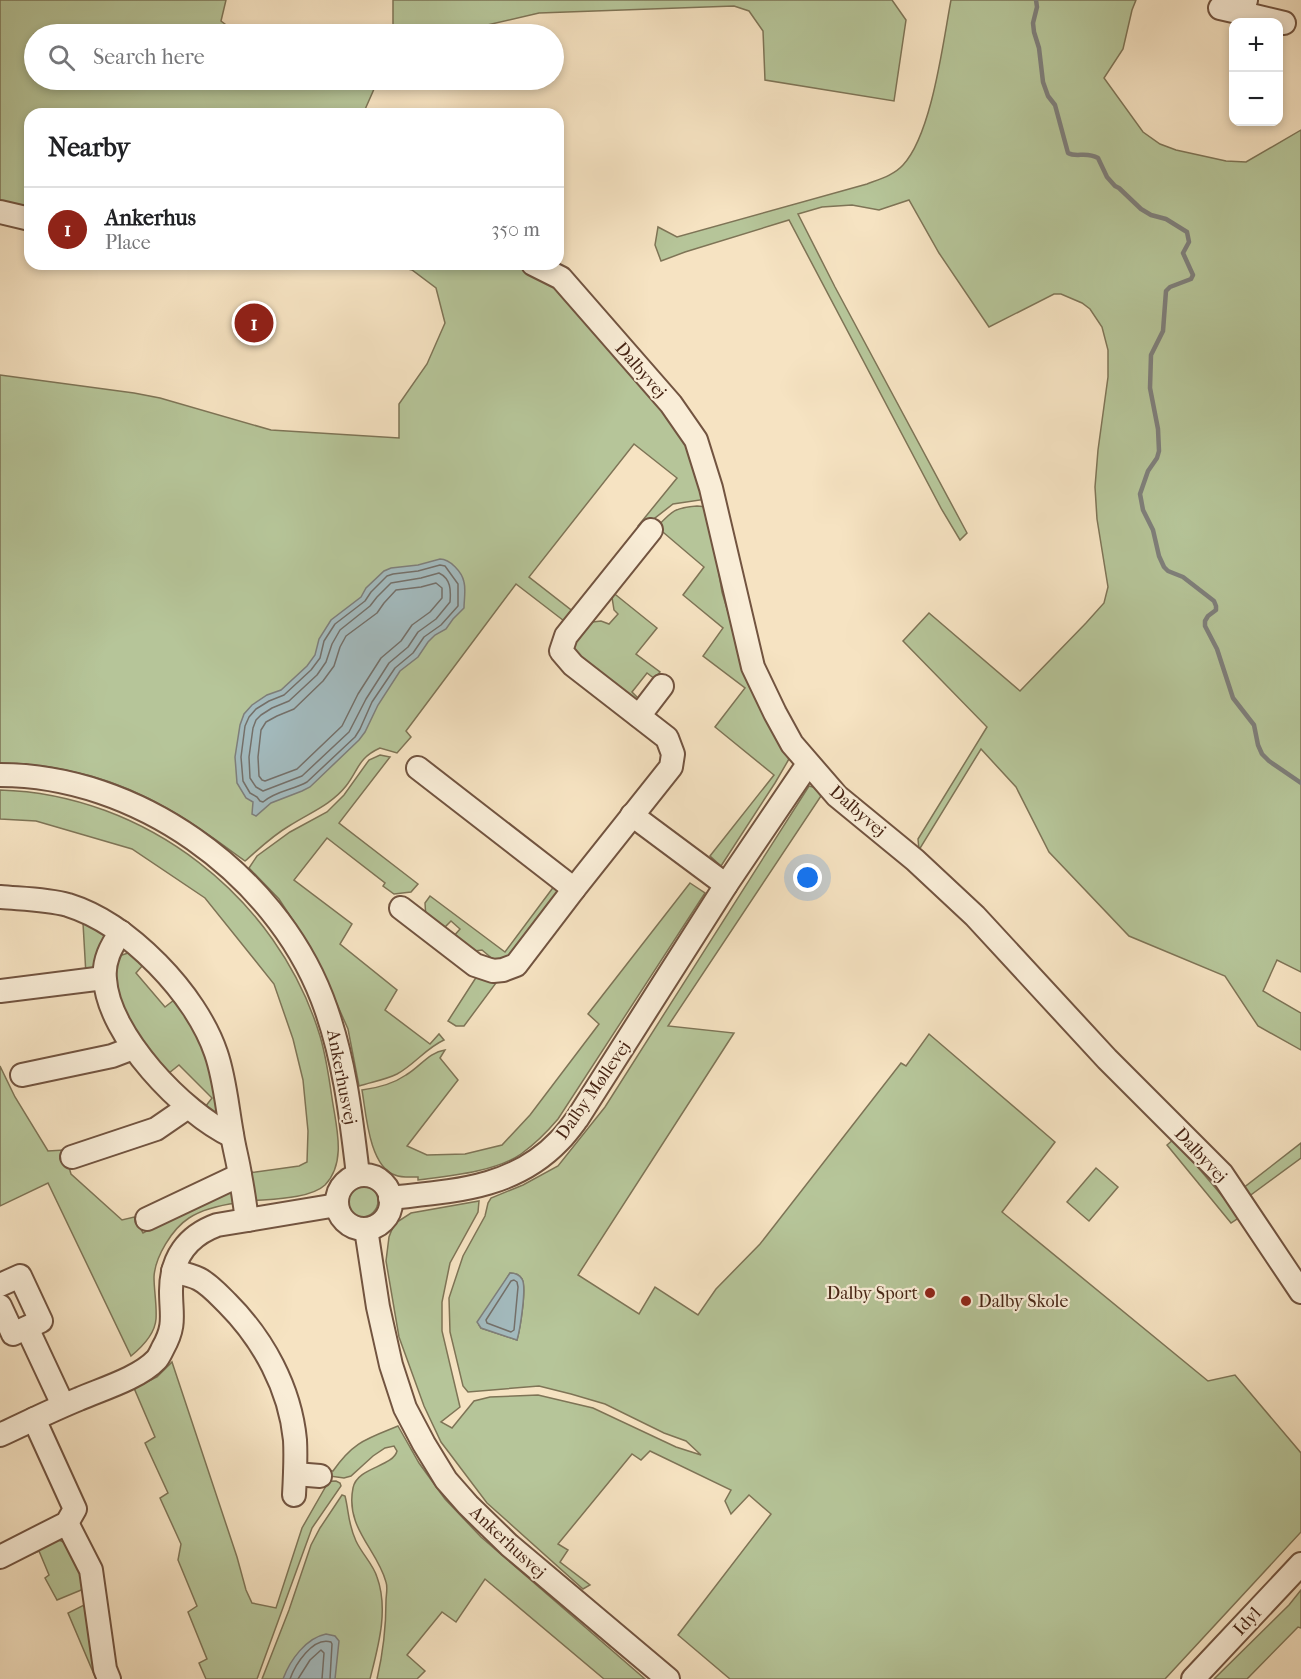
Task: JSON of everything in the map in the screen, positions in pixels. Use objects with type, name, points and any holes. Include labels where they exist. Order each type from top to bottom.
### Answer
[{"type":"street","points":[[1220,8],[1244,6],[1284,23]]},
{"type":"street","points":[[0,212],[24,218]]},
{"type":"street","name":"Dalbyvej","points":[[545,270],[561,278],[671,404],[696,440],[713,496],[753,667],[792,744],[837,796],[915,861],[975,916],[1107,1059],[1222,1174],[1301,1292]]},
{"type":"street","points":[[401,908],[475,965],[503,970],[516,965],[671,767],[673,754],[666,738],[573,665],[561,651],[566,636],[600,606],[651,530]]},
{"type":"street","points":[[639,716],[662,686]]},
{"type":"street","name":"Dalby Møllevej","points":[[390,1198],[466,1190],[486,1185],[513,1175],[537,1160],[559,1142],[577,1119],[726,885],[808,764]]},
{"type":"street","points":[[418,768],[574,889]]},
{"type":"street","name":"Ankerhusvej","points":[[0,775],[52,780],[94,790],[134,805],[171,824],[207,848],[239,876],[272,912],[300,952],[322,996],[338,1043],[358,1175]]},
{"type":"street","points":[[632,815],[726,885]]},
{"type":"street","points":[[0,897],[49,901],[69,905],[93,915],[138,945],[196,1011],[216,1052],[224,1083],[247,1220]]},
{"type":"street","points":[[121,932],[111,946],[106,960],[104,978],[115,1018],[133,1048],[188,1107],[218,1130],[232,1136]]},
{"type":"street","points":[[0,991],[104,978]]},
{"type":"street","points":[[22,1075],[112,1056],[133,1048]]},
{"type":"street","points":[[72,1157],[156,1129],[188,1107]]},
{"type":"street","points":[[147,1219],[240,1175]]},
{"type":"street","points":[[358,1175],[367,1175],[383,1183],[390,1198],[390,1207],[382,1222],[366,1229],[346,1223],[337,1205],[342,1186],[349,1179],[358,1175]]},
{"type":"street","points":[[0,1435],[143,1371],[158,1358],[172,1330],[171,1290],[177,1257],[187,1244],[203,1230],[217,1225],[337,1205]]},
{"type":"street","name":"Ankerhusvej","points":[[366,1229],[378,1307],[391,1365],[405,1408],[446,1480],[509,1545],[668,1679]]},
{"type":"street","points":[[173,1271],[200,1279],[243,1318],[277,1373],[288,1408],[295,1439],[294,1484],[320,1476]]},
{"type":"street","points":[[0,1285],[20,1276],[41,1321],[13,1334],[0,1306]]},
{"type":"street","points":[[27,1328],[63,1405]]},
{"type":"street","points":[[3,1549],[67,1523],[75,1509],[34,1419]]},
{"type":"street","points":[[67,1523],[91,1570],[105,1669],[109,1679]]},
{"type":"street","name":"Idyl","points":[[1193,1679],[1301,1564]]},
{"type":"green space","points":[[0,0],[226,0],[221,21],[225,24],[24,24],[24,90],[374,90],[366,108],[24,108],[24,207],[0,201]]},
{"type":"green space","points":[[393,0],[892,0],[906,20],[894,101],[765,80],[763,31],[749,11],[734,6],[539,13],[491,24],[393,24]]},
{"type":"green space","points":[[951,0],[1136,0],[1123,49],[1104,78],[1143,132],[1160,144],[1176,150],[1226,161],[1246,162],[1301,130],[1301,972],[1277,960],[1263,991],[1301,1013],[1301,1050],[1258,1026],[1225,976],[1129,936],[1049,852],[1016,787],[981,749],[919,850],[918,839],[987,727],[903,641],[929,613],[1020,691],[1104,603],[1108,587],[1097,519],[1095,487],[1108,377],[1108,350],[1102,327],[1090,309],[1061,294],[1054,294],[989,327],[939,253],[909,200],[879,210],[852,205],[822,207],[798,214],[967,533],[960,540],[789,220],[661,261],[655,245],[658,227],[677,237],[867,184],[903,165],[922,132],[929,110]]},
{"type":"green space","points":[[412,270],[529,270],[551,281],[649,387],[691,450],[707,499],[673,504],[642,528],[638,526],[677,478],[634,444],[529,577],[575,613],[568,624],[516,584],[406,731],[411,737],[397,753],[380,748],[367,756],[340,793],[277,834],[245,861],[178,815],[129,789],[66,770],[0,763],[0,375],[160,398],[271,430],[399,438],[399,404],[427,364],[445,323],[436,288]]},
{"type":"green space","points":[[697,506],[708,507],[722,592],[745,669],[789,759],[721,866],[710,856],[774,775],[715,727],[745,688],[703,656],[723,628],[683,595],[704,567],[657,527],[674,511]]},
{"type":"green space","points":[[611,591],[657,628],[636,654],[660,672],[655,679],[647,673],[632,692],[639,699],[635,704],[574,656],[572,640],[584,623],[601,621],[609,624],[618,614],[614,610]]},
{"type":"green space","points":[[380,755],[390,757],[339,823],[418,884],[411,892],[394,894],[383,886],[385,883],[327,838],[294,880],[352,924],[340,944],[397,990],[385,1010],[430,1044],[439,1034],[444,1040],[431,1047],[397,1074],[359,1086],[348,1029],[308,943],[279,899],[249,868],[257,856],[290,832],[327,812],[344,795],[369,760]]},
{"type":"green space","name":"Dalby Sport","points":[[809,786],[825,790],[668,1026],[734,1033],[578,1275],[639,1314],[655,1287],[698,1315],[716,1289],[760,1244],[901,1063],[906,1066],[929,1034],[1055,1142],[1002,1212],[1208,1381],[1235,1375],[1301,1453],[1301,1532],[1165,1679],[730,1679],[678,1635],[771,1514],[749,1495],[731,1514],[725,1501],[731,1490],[650,1451],[641,1460],[632,1454],[558,1544],[568,1550],[560,1562],[590,1585],[583,1589],[487,1503],[441,1442],[424,1406],[399,1337],[386,1261],[389,1237],[394,1224],[411,1213],[479,1201],[478,1212],[450,1263],[442,1302],[442,1331],[460,1407],[441,1422],[452,1428],[474,1401],[490,1397],[538,1395],[593,1408],[676,1447],[701,1455],[686,1441],[664,1433],[605,1404],[571,1394],[539,1386],[468,1392],[463,1386],[450,1332],[449,1298],[463,1256],[485,1216],[488,1203],[491,1198],[523,1185],[558,1166],[605,1107]],"holes":[[[510,1273],[520,1276],[524,1291],[517,1340],[481,1328],[479,1325]]]},
{"type":"green space","points":[[0,790],[54,796],[105,811],[154,833],[199,862],[239,898],[273,939],[300,986],[320,1036],[326,1059],[336,1120],[338,1155],[332,1176],[325,1185],[300,1196],[251,1201],[248,1173],[299,1166],[307,1162],[308,1131],[303,1080],[293,1039],[274,984],[205,898],[132,849],[36,821],[0,819]]},
{"type":"green space","points":[[690,883],[705,893],[558,1119],[541,1138],[510,1160],[471,1172],[418,1180],[418,1177],[398,1176],[386,1170],[379,1161],[370,1138],[362,1090],[396,1081],[434,1054],[445,1050],[440,1058],[458,1080],[407,1146],[427,1155],[465,1154],[502,1145],[530,1115],[599,1024],[588,1014]]},
{"type":"green space","points":[[555,885],[559,889],[560,896],[513,959],[495,961],[482,950],[467,952],[453,937],[460,929],[451,921],[444,928],[426,919],[425,903],[430,896],[505,952]]},
{"type":"green space","points":[[83,923],[107,936],[99,951],[97,969],[86,975]]},
{"type":"green space","points":[[128,953],[137,954],[143,965],[136,973],[165,1007],[174,1000],[181,1002],[211,1060],[220,1117],[205,1107],[212,1098],[179,1065],[169,1073],[164,1073],[124,1018],[113,963],[119,956]]},
{"type":"green space","points":[[485,975],[496,983],[464,1026],[456,1026],[448,1021],[477,976]]},
{"type":"green space","points":[[0,1066],[15,1097],[48,1151],[64,1150],[71,1174],[122,1220],[134,1217],[143,1233],[231,1186],[237,1203],[212,1208],[189,1218],[176,1229],[161,1252],[154,1277],[155,1325],[147,1340],[131,1356],[48,1183],[0,1206]]},
{"type":"green space","points":[[1174,1139],[1240,1217],[1231,1223],[1167,1145]]},
{"type":"green space","points":[[1301,1143],[1301,1158],[1248,1197],[1242,1189]]},
{"type":"green space","points":[[1096,1168],[1118,1187],[1089,1221],[1067,1202]]},
{"type":"green space","points":[[362,1185],[373,1190],[378,1201],[373,1212],[362,1217],[351,1212],[346,1201],[351,1190]]},
{"type":"green space","points":[[172,1362],[252,1603],[276,1608],[302,1528],[326,1486],[311,1485],[307,1482],[336,1481],[341,1486],[312,1528],[257,1679],[206,1679],[199,1663],[207,1659],[188,1612],[197,1606],[178,1560],[181,1544],[160,1498],[168,1493],[145,1443],[155,1437],[134,1388],[157,1377]]},
{"type":"green space","points":[[398,1426],[419,1463],[445,1499],[481,1537],[645,1679],[604,1679],[485,1579],[456,1622],[442,1612],[407,1655],[425,1671],[417,1679],[377,1679],[384,1640],[387,1584],[382,1570],[358,1527],[352,1502],[353,1488],[361,1476],[389,1461],[397,1451],[394,1446],[385,1448],[351,1476],[344,1478],[322,1475],[324,1471],[333,1471],[340,1461],[361,1442]]},
{"type":"green space","points":[[342,1495],[345,1496],[353,1535],[375,1572],[382,1602],[381,1628],[370,1679],[262,1679],[311,1545]]},
{"type":"green space","points":[[54,1538],[73,1546],[86,1588],[57,1600],[45,1578],[49,1575],[39,1551],[0,1568],[0,1563]]},
{"type":"green space","points":[[1301,1590],[1301,1628],[1298,1627],[1247,1679],[1214,1679],[1289,1605]]},
{"type":"green space","points":[[88,1603],[103,1679],[96,1679],[68,1613]]},
{"type":"water","points":[[440,559],[451,564],[463,578],[464,608],[446,629],[428,642],[418,657],[400,671],[359,740],[310,787],[271,803],[256,816],[252,814],[253,802],[246,798],[237,783],[235,757],[244,714],[252,705],[267,695],[281,690],[307,666],[315,655],[319,639],[331,620],[361,597],[366,588],[384,571]]},
{"type":"water","points":[[510,1273],[522,1279],[524,1290],[517,1340],[481,1328],[477,1322]]},
{"type":"water","points":[[326,1634],[335,1636],[339,1641],[335,1679],[283,1679],[305,1645]]},
{"type":"waterway","points":[[1036,0],[1037,7],[1033,23],[1043,82],[1048,96],[1055,105],[1068,153],[1098,158],[1107,177],[1141,209],[1151,215],[1166,219],[1187,232],[1189,242],[1183,253],[1193,275],[1191,279],[1170,287],[1166,291],[1163,331],[1151,355],[1150,388],[1158,429],[1159,451],[1148,471],[1140,494],[1143,510],[1153,530],[1164,567],[1183,577],[1214,601],[1216,610],[1208,616],[1205,626],[1217,649],[1233,698],[1254,725],[1262,754],[1301,783]]},
{"type":"place","name":"Ankerhus","points":[[254,323]]},
{"type":"place","name":"Dalby Sport","points":[[930,1293]]},
{"type":"place","name":"Dalby Skole","points":[[966,1301]]}]
